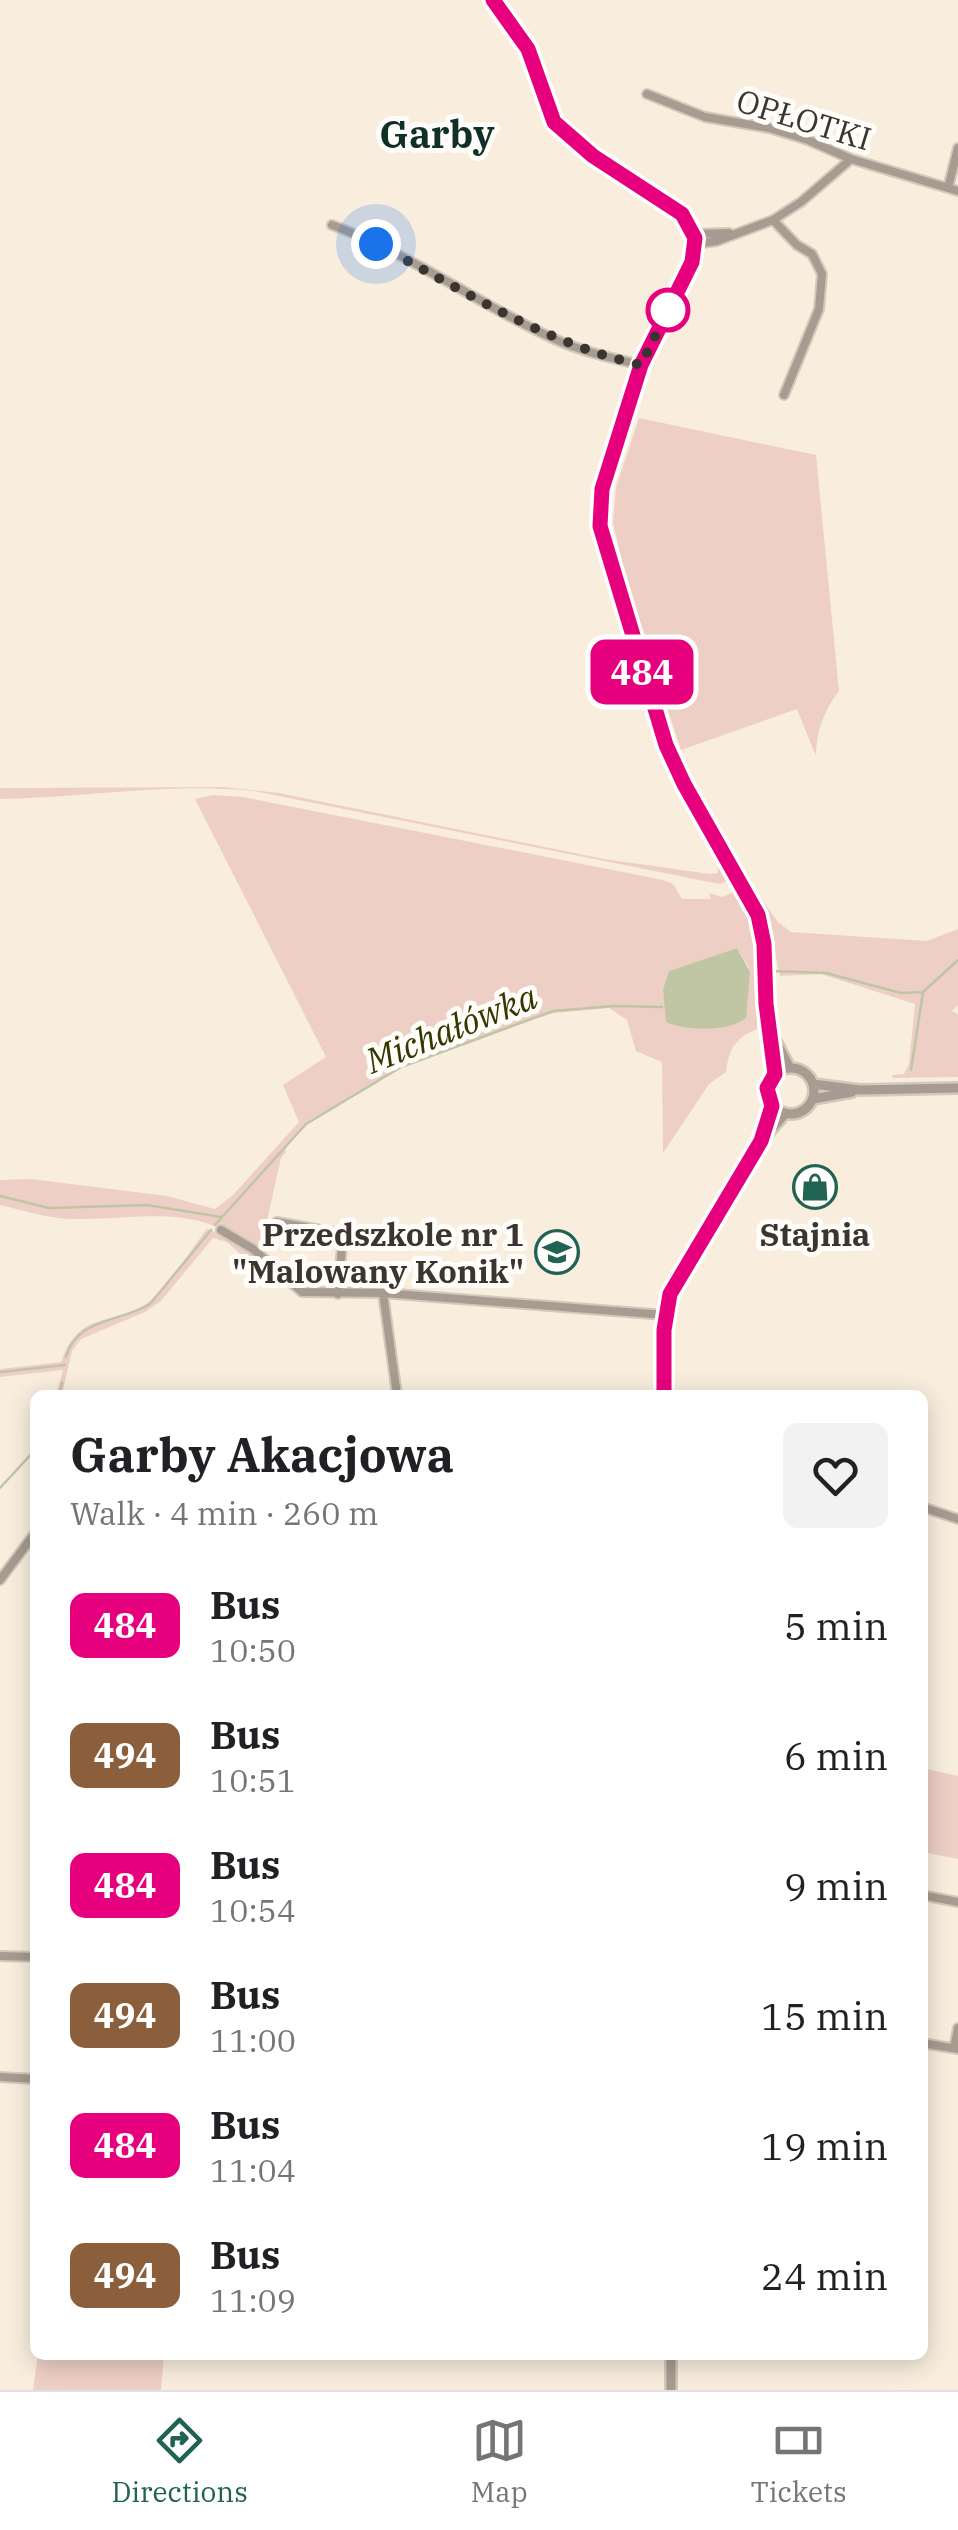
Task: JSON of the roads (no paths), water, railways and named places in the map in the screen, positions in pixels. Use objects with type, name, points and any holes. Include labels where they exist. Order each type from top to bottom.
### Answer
[{"type":"street","points":[[493,0],[528,49],[554,122],[593,156],[682,214],[695,239],[692,262],[641,365],[602,489],[600,514],[602,536],[656,718],[684,784],[758,915],[775,1074],[767,1088],[772,1106],[761,1141]]},
{"type":"street","name":"OPŁOTKI","points":[[647,94],[706,117],[770,128],[851,159],[958,191]]},
{"type":"street","points":[[948,188],[958,148]]},
{"type":"street","points":[[695,239],[717,241],[773,220],[801,202],[851,159]]},
{"type":"street","points":[[773,220],[797,245],[812,254],[822,274],[819,310],[784,395]]},
{"type":"street","points":[[332,225],[376,244],[554,339],[641,365]]},
{"type":"street","points":[[769,1030],[790,1068]]},
{"type":"street","points":[[775,1074],[790,1068],[804,1072],[813,1084],[813,1098]]},
{"type":"street","points":[[813,1084],[860,1090],[958,1088]]},
{"type":"street","points":[[772,1106],[785,1114],[798,1113],[813,1098],[860,1090]]},
{"type":"street","points":[[664,1390],[665,1315],[676,1280],[761,1141],[785,1114]]},
{"type":"street","points":[[278,1222],[343,1234],[338,1294]]},
{"type":"street","points":[[221,1230],[253,1249],[302,1292],[383,1292],[665,1315]]},
{"type":"street","points":[[383,1292],[396,1390]]},
{"type":"street","points":[[928,1509],[958,1519]]},
{"type":"street","points":[[0,1580],[30,1539]]},
{"type":"street","points":[[928,1896],[958,1902]]},
{"type":"street","points":[[0,1956],[30,1958]]},
{"type":"street","points":[[928,2044],[956,2049],[958,2028]]},
{"type":"street","points":[[0,2077],[30,2079]]},
{"type":"street","points":[[671,2390],[672,2360]]},
{"type":"waterway","name":"Michałówka","points":[[773,971],[826,973],[901,993],[923,992],[958,960]]},
{"type":"waterway","points":[[911,1070],[923,992]]},
{"type":"waterway","name":"Michałówka","points":[[215,1225],[306,1124],[401,1067],[553,1011],[662,1007]]},
{"type":"waterway","points":[[0,1196],[49,1208],[147,1205],[221,1217]]},
{"type":"waterway","name":"Michałówka","points":[[66,1357],[71,1344],[89,1328],[150,1304],[211,1230]]},
{"type":"waterway","points":[[0,1372],[65,1365]]},
{"type":"waterway","name":"Michałówka","points":[[60,1390],[62,1383]]},
{"type":"waterway","name":"Michałówka","points":[[0,1488],[30,1455]]},
{"type":"place","name":"Stajnia","points":[[815,1187]]},
{"type":"place","name":"Przedszkole nr 1 \"Malowany Konik\"","points":[[557,1252]]},
{"type":"district","name":"Garby","points":[[437,133]]}]
